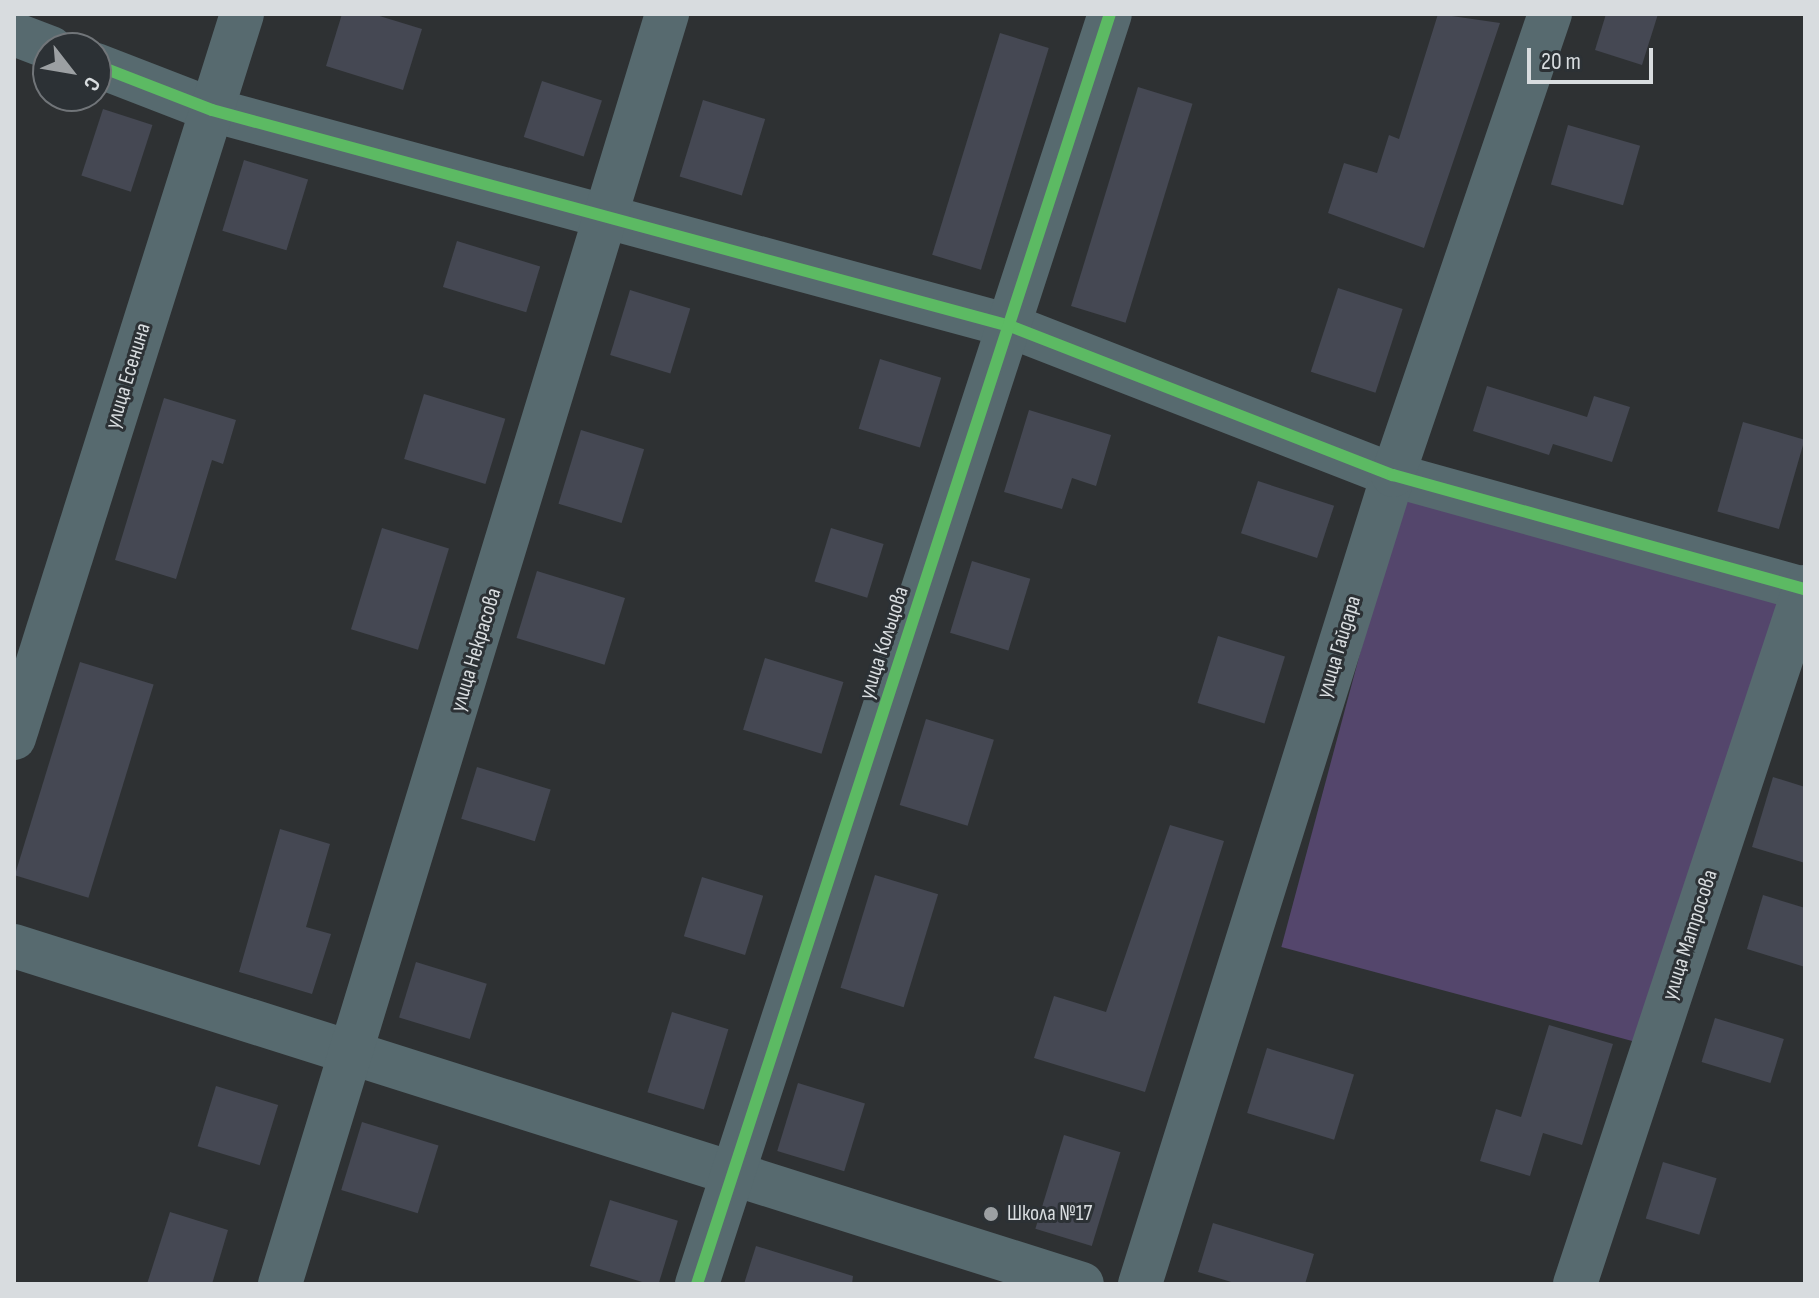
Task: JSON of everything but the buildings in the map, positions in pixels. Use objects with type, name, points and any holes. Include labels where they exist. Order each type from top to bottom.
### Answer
[{"type":"street","name":"улица Есенина","points":[[14,738],[242,14]]},
{"type":"street","name":"улица Некрасова","points":[[280,1284],[609,222],[667,14]]},
{"type":"street","name":"улица Кольцова","points":[[697,1284],[730,1169],[1010,326],[1110,14]]},
{"type":"street","name":"улица Гайдара","points":[[1140,1284],[1393,475],[1550,14]]},
{"type":"street","points":[[112,71],[212,110],[609,222],[1010,326],[1393,475],[1805,588]]},
{"type":"street","name":"улица Матросова","points":[[1575,1284],[1805,588]]},
{"type":"street","points":[[14,946],[351,1055],[730,1169],[1082,1284]]},
{"type":"shaded area","points":[[1403,493],[1786,595],[1664,1049],[1281,947]]},
{"type":"cycle path","points":[[697,1284],[1110,14]]},
{"type":"cycle path","points":[[112,71],[212,110],[1010,326],[1393,475],[1805,589]]},
{"type":"place","name":"Школа №17","points":[[991,1214]]}]
